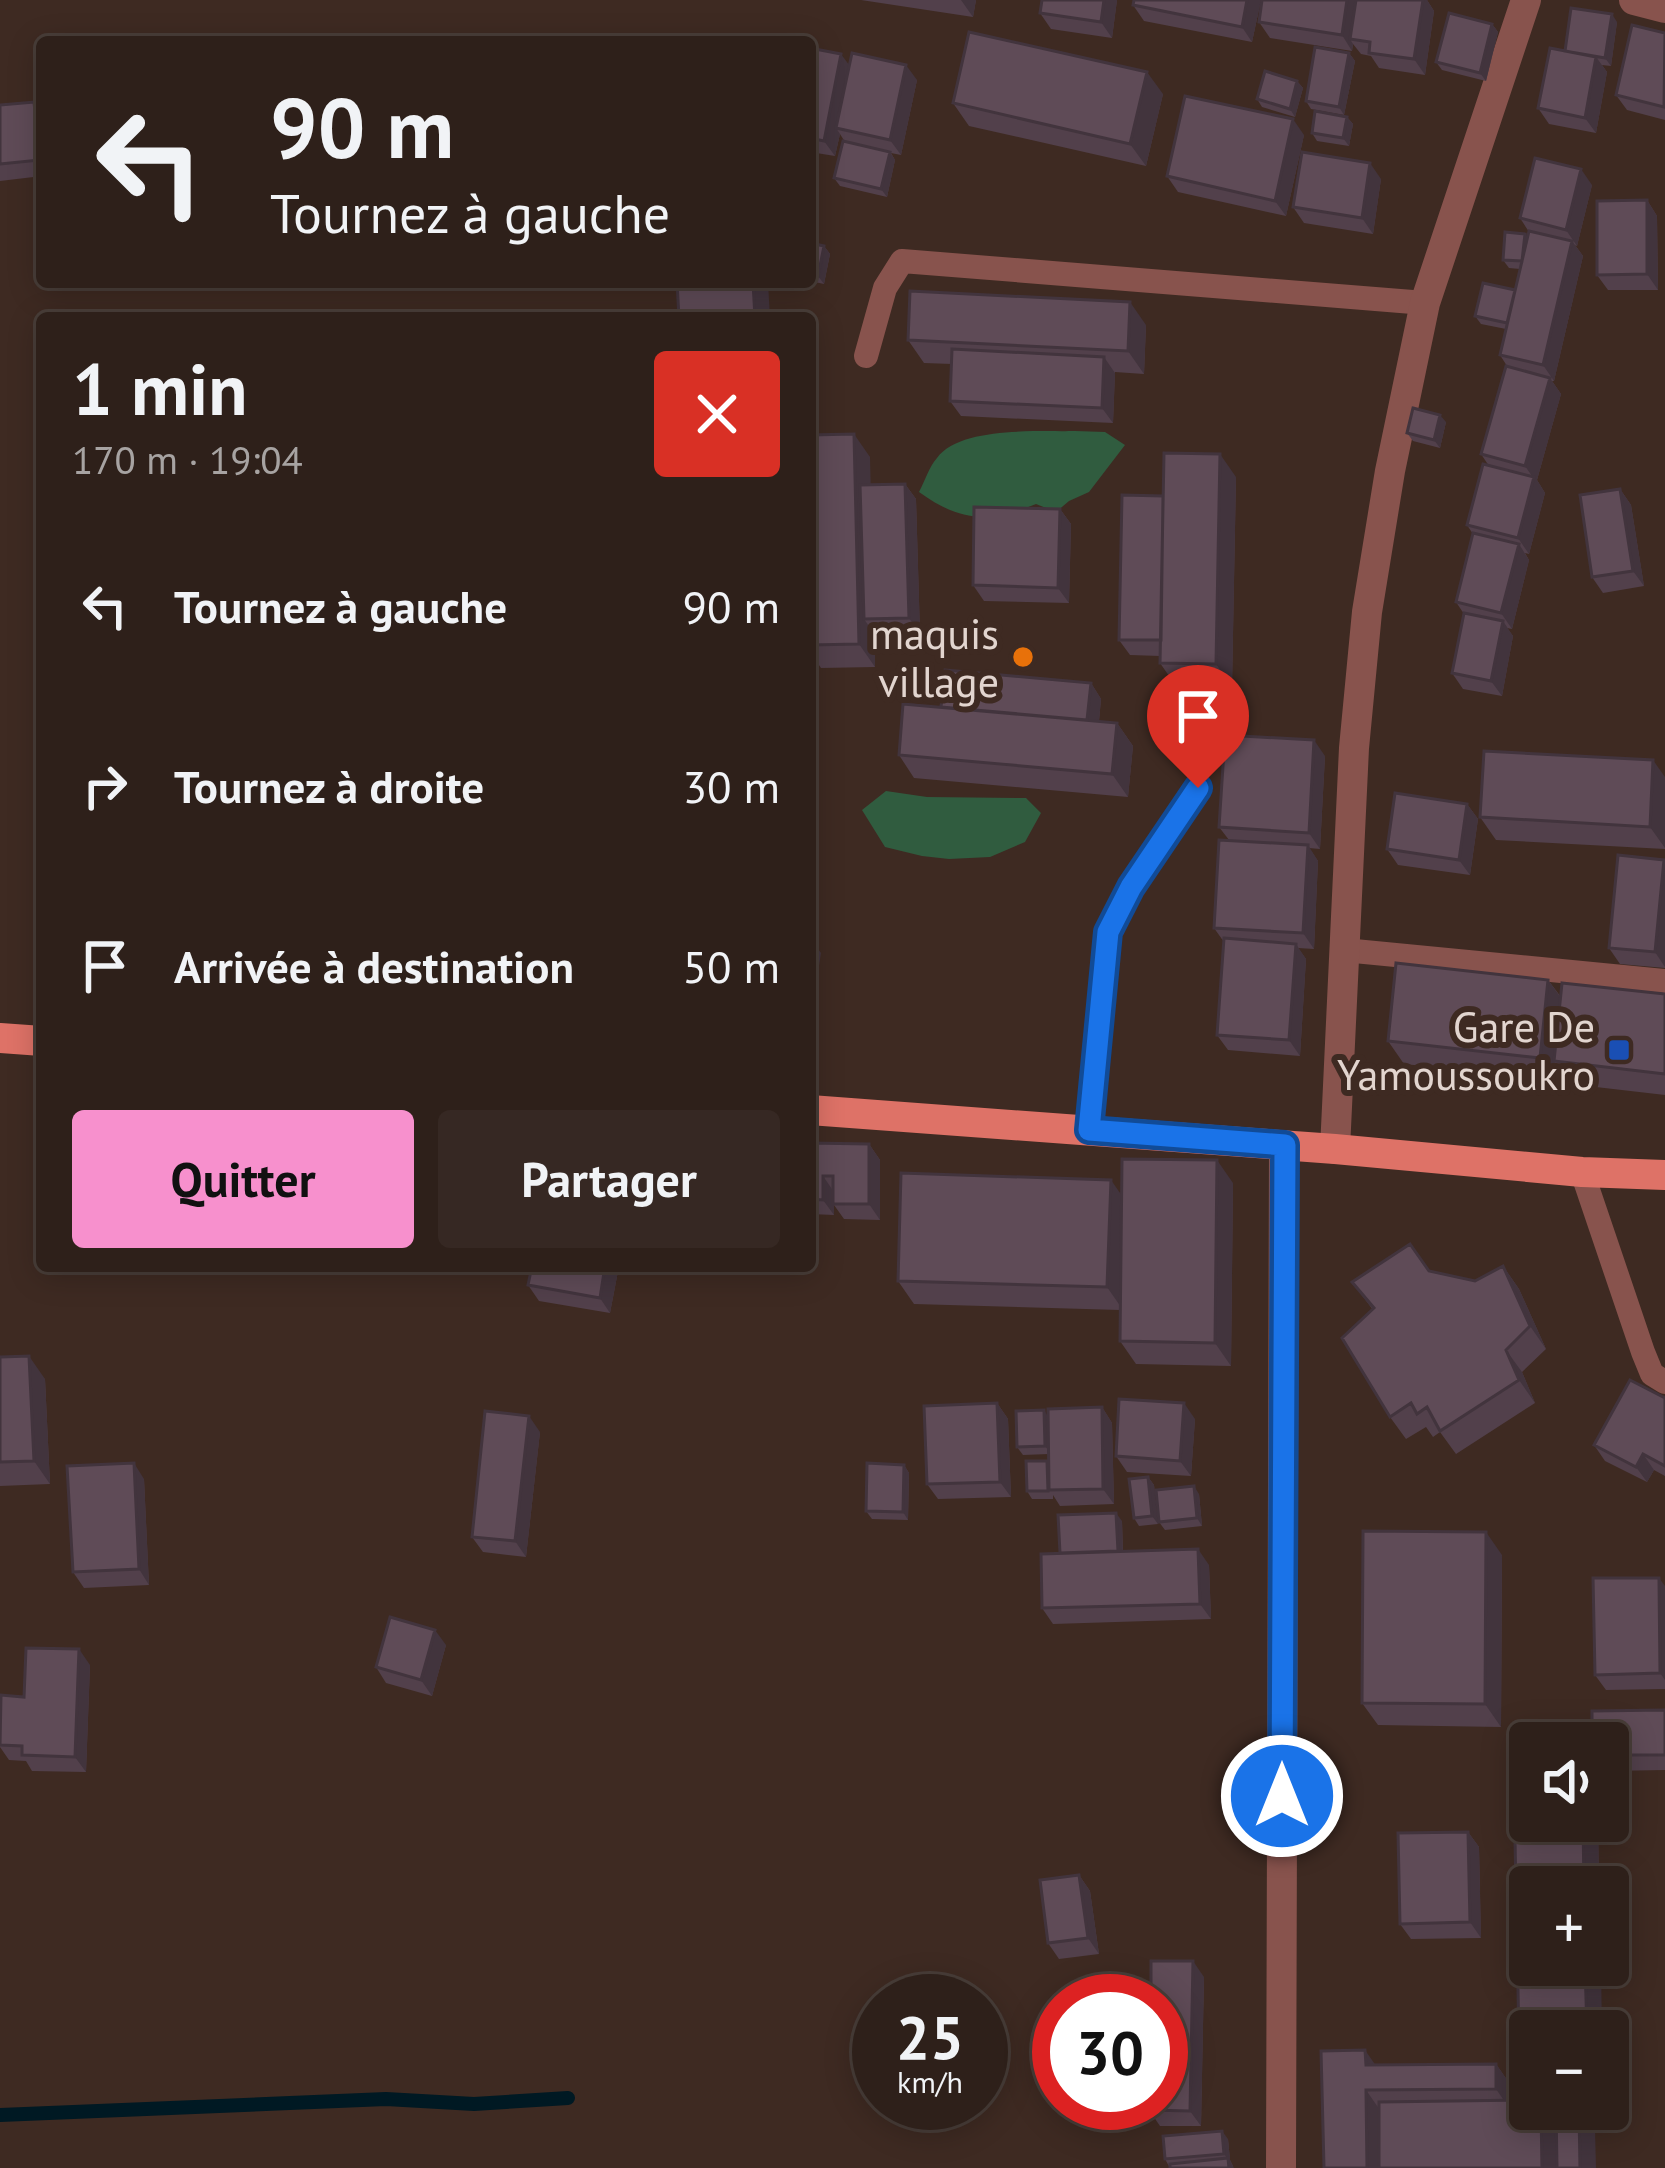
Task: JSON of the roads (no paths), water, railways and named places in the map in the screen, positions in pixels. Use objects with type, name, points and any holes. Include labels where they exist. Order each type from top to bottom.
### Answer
[{"type":"main road","points":[[0,1038],[36,1041]]},
{"type":"main road","points":[[816,1109],[1665,1175]]},
{"type":"main road","points":[[1623,1175],[1665,1189]]},
{"type":"street","points":[[1335,1149],[1354,748],[1366,611],[1424,303],[1526,0]]},
{"type":"street","points":[[1634,0],[1665,8]]},
{"type":"street","points":[[1281,2168],[1285,1145]]},
{"type":"lane","points":[[866,356],[885,288],[902,261],[1424,303]]},
{"type":"lane","points":[[1089,1130],[1108,932],[1131,887],[1198,788]]},
{"type":"lane","points":[[1344,950],[1665,981]]},
{"type":"lane","points":[[1582,1172],[1643,1352],[1652,1374],[1665,1382]]},
{"type":"waterway","points":[[0,2115],[386,2099],[474,2104],[568,2098]]},
{"type":"place","name":"maquis village","points":[[1023,657]]},
{"type":"place","name":"Gare De Yamoussoukro","points":[[1619,1050]]}]
